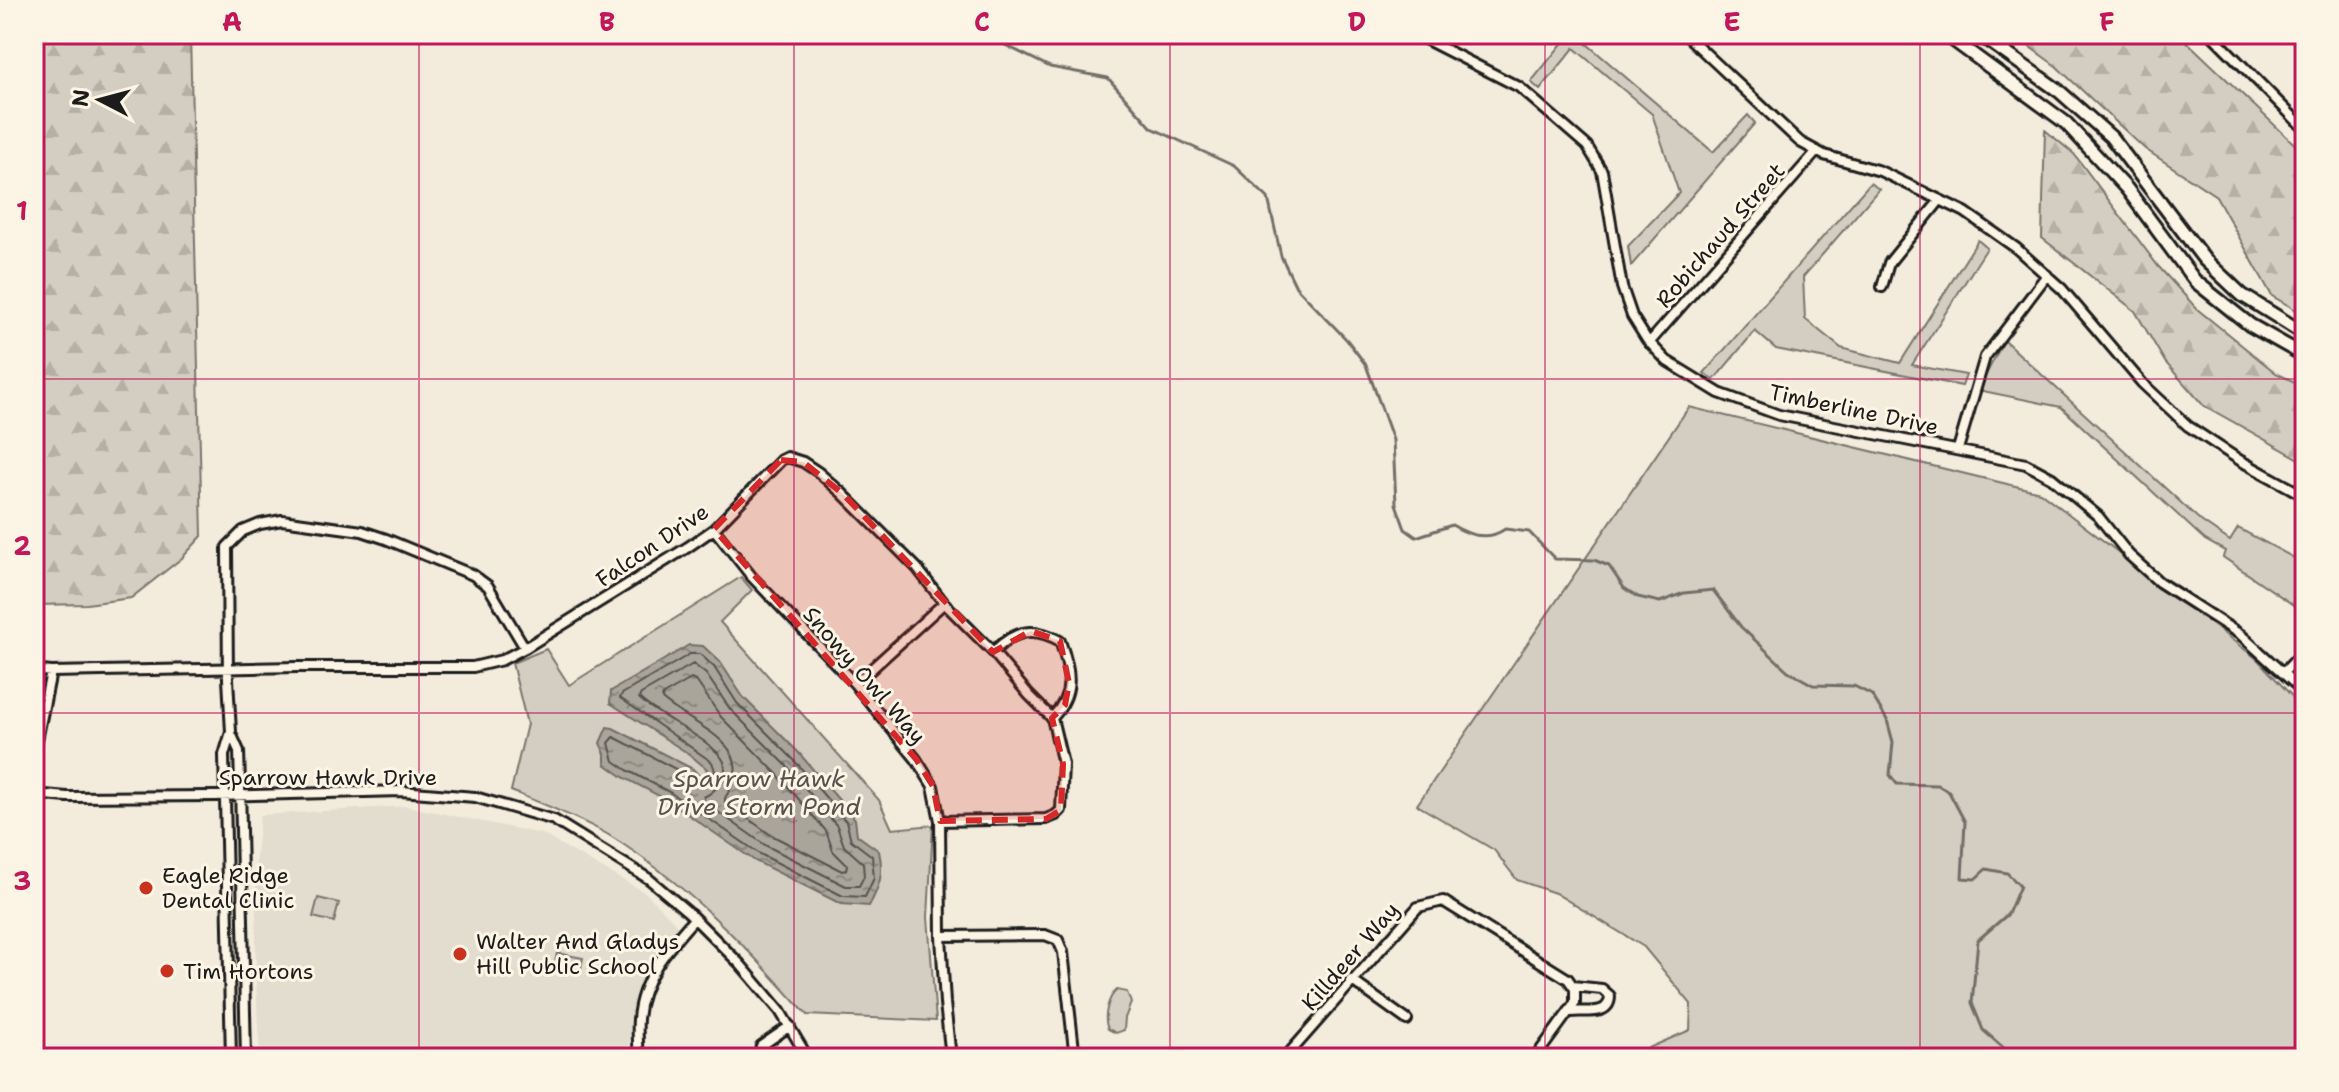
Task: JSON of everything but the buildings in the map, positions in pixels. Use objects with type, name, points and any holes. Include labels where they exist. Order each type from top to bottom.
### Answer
[{"type":"main road","points":[[1945,34],[2066,123],[2127,189],[2195,281],[2250,325],[2305,356]]},
{"type":"main road","points":[[1979,34],[2059,91],[2111,137],[2204,259],[2242,295],[2305,334]]},
{"type":"street","name":"Timberline Drive","points":[[1415,34],[1519,87],[1587,146],[1602,171],[1622,287],[1632,316],[1649,343],[1667,361],[1719,393],[1779,415],[2026,464],[2052,478],[2098,516],[2129,555],[2159,582],[2241,635],[2305,693]]},
{"type":"street","points":[[1685,34],[1800,142],[1817,151],[1880,171],[1965,212],[2004,239],[2062,289],[2142,383],[2188,426],[2241,461],[2305,496]]},
{"type":"street","points":[[2211,34],[2305,129]]},
{"type":"street","name":"Robichaud Street","points":[[1649,343],[1817,151]]},
{"type":"street","points":[[1882,287],[1889,263],[1940,200]]},
{"type":"street","points":[[1958,449],[1985,357],[2047,275]]},
{"type":"street","name":"Falcon Drive","points":[[34,670],[473,667],[502,660],[714,529],[787,457],[818,472],[842,493],[917,568],[944,603],[1052,718]]},
{"type":"street","points":[[231,1058],[224,755],[231,732],[227,547],[243,531],[282,520],[362,531],[386,539],[473,575],[488,586],[525,648]]},
{"type":"street","name":"Snowy Owl Way","points":[[714,529],[752,577],[855,684],[916,759],[933,786],[940,821],[941,936],[951,1058]]},
{"type":"street","points":[[855,684],[944,603]]},
{"type":"street","points":[[940,821],[1046,819],[1061,810],[1063,764],[1052,718],[1065,705],[1069,683],[1068,662],[1060,641],[1045,633],[1031,631],[1016,634],[993,652]]},
{"type":"street","points":[[2284,672],[2305,650]]},
{"type":"street","points":[[34,755],[51,672]]},
{"type":"street","points":[[231,732],[239,751],[246,1058]]},
{"type":"street","name":"Sparrow Hawk Drive","points":[[34,794],[67,797],[241,796],[401,791],[475,797],[554,820],[649,879],[694,919],[740,964],[780,1011],[808,1058]]},
{"type":"street","name":"Killdeer Way","points":[[1285,1058],[1418,907],[1443,901],[1568,979],[1573,986],[1602,989],[1610,996],[1607,1009],[1570,1012]]},
{"type":"street","points":[[639,1058],[638,1017],[646,983],[666,950],[694,919]]},
{"type":"street","points":[[941,936],[1045,935],[1058,940],[1063,952],[1075,1058]]},
{"type":"street","points":[[1351,980],[1407,1020]]},
{"type":"street","points":[[1535,1058],[1575,1003],[1573,986]]},
{"type":"street","points":[[758,1058],[761,1046],[790,1026]]},
{"type":"highlighted area","points":[[781,460],[803,462],[842,493],[993,652],[1031,631],[1060,641],[1069,683],[1065,705],[1052,718],[1063,764],[1061,810],[1046,819],[940,821],[933,786],[916,759],[714,529]]},
{"type":"shaded area","name":"Walter And Gladys Hill Public School","points":[[406,806],[542,834],[646,893],[678,926],[631,1017],[629,1058],[260,1058],[256,982],[256,857],[260,815]]},
{"type":"green space","points":[[34,34],[190,34],[202,536],[182,558],[131,598],[87,604],[34,605]]},
{"type":"green space","points":[[1558,34],[1582,34],[1580,38],[1713,152],[1748,115],[1755,123],[1631,266],[1628,246],[1679,193],[1652,114],[1574,48],[1540,90],[1531,82],[1565,40]]},
{"type":"green space","points":[[2012,34],[2179,34],[2305,154],[2305,315],[2272,296],[2216,196],[2145,149],[2056,66]]},
{"type":"green space","points":[[2045,130],[2074,154],[2158,266],[2197,309],[2276,373],[2305,387],[2305,462],[2203,405],[2165,362],[2135,311],[2042,238]]},
{"type":"green space","points":[[1870,183],[1879,189],[1803,277],[1805,319],[1841,348],[1900,363],[1978,240],[1987,248],[1912,365],[1966,375],[1962,386],[1776,349],[1755,331],[1714,380],[1704,373]]},
{"type":"green space","points":[[2004,340],[2201,521],[2230,541],[2238,528],[2298,560],[2305,549],[2305,565],[2294,585],[2305,596],[2305,613],[2223,557],[2225,551],[2205,540],[2061,407],[1978,390]]},
{"type":"green space","points":[[1689,407],[2040,492],[2257,659],[2305,710],[2305,1058],[1626,1058],[1690,1030],[1691,1004],[1644,947],[1555,893],[1517,880],[1494,850],[1417,805]]},
{"type":"green space","points":[[741,577],[752,590],[720,622],[879,800],[892,829],[933,825],[928,917],[936,1021],[807,1015],[714,917],[662,873],[596,828],[511,791],[527,724],[512,663],[546,649],[569,685]]},
{"type":"green space","points":[[318,898],[339,903],[334,922],[313,917]]},
{"type":"green space","points":[[557,953],[583,958],[580,973],[554,968]]},
{"type":"green space","points":[[1117,990],[1127,992],[1131,1003],[1124,1030],[1116,1033],[1108,1029],[1106,1014],[1108,1003]]},
{"type":"water","name":"Sparrow Hawk Drive Storm Pond","points":[[689,645],[703,646],[720,662],[743,697],[799,753],[855,819],[857,835],[879,851],[880,879],[869,906],[841,904],[755,861],[667,800],[605,764],[600,743],[607,727],[693,769],[702,779],[707,769],[689,754],[610,703],[611,691]]},
{"type":"waterway","points":[[996,34],[1003,44],[1050,67],[1108,78],[1152,128],[1234,166],[1268,198],[1281,256],[1296,287],[1347,340],[1366,365],[1393,440],[1396,504],[1405,529],[1416,537],[1452,525],[1478,535],[1492,535],[1505,529],[1529,532],[1555,559],[1594,560],[1609,566],[1624,588],[1638,597],[1660,602],[1684,593],[1713,590],[1741,627],[1788,671],[1813,685],[1854,686],[1872,695],[1887,720],[1893,742],[1890,775],[1897,784],[1938,785],[1949,792],[1965,822],[1962,878],[1975,879],[1986,869],[2007,873],[2020,886],[2008,914],[1978,940],[1972,1003],[1983,1030],[2015,1058]]},
{"type":"place","name":"Eagle Ridge Dental Clinic","points":[[146,888]]},
{"type":"place","name":"Walter And Gladys Hill Public School","points":[[460,954]]},
{"type":"place","name":"Tim Hortons","points":[[167,971]]}]
